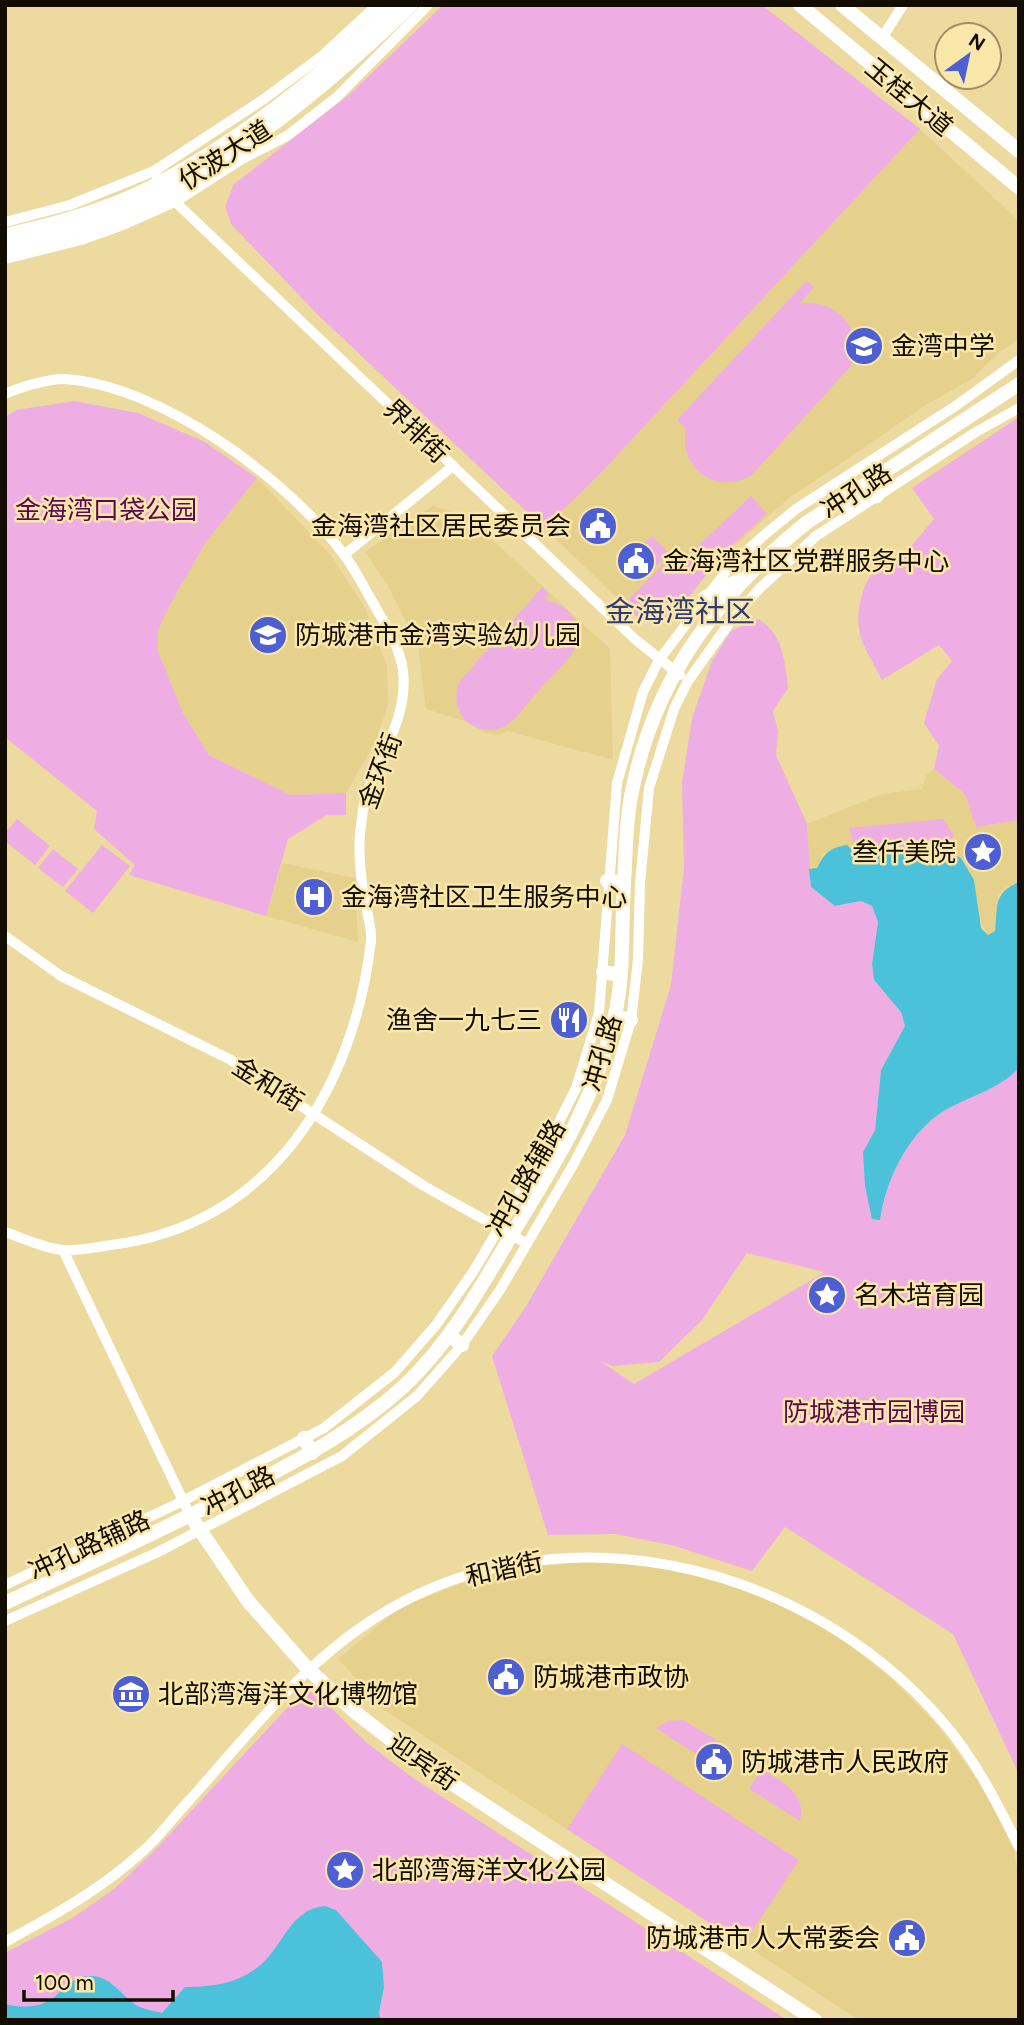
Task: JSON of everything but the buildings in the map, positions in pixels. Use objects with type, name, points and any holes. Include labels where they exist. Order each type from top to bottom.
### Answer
[{"type":"main road","name":"伏波大道","points":[[164,187],[330,65],[394,5]]},
{"type":"main road","name":"伏波大道","points":[[10,249],[88,225],[164,187],[279,120],[337,74],[411,5]]},
{"type":"main road","name":"玉桂大道","points":[[800,5],[1019,188]]},
{"type":"main road","name":"玉桂大道","points":[[842,5],[1019,151]]},
{"type":"main road","name":"冲孔路","points":[[5,1603],[190,1515],[312,1453],[371,1414],[406,1384],[449,1335],[486,1281],[592,1094],[615,1016],[633,785],[645,739],[673,671],[746,577],[774,549],[832,507],[1019,384]]},
{"type":"main road","points":[[832,507],[877,496]]},
{"type":"main road","points":[[704,598],[746,577]]},
{"type":"main road","points":[[607,881],[624,882]]},
{"type":"main road","points":[[604,972],[620,975]]},
{"type":"main road","points":[[615,1016],[631,1020]]},
{"type":"main road","points":[[556,1128],[570,1135]]},
{"type":"main road","points":[[449,1335],[462,1345]]},
{"type":"main road","points":[[304,1438],[312,1453]]},
{"type":"main road","name":"迎宾街","points":[[190,1515],[198,1531],[248,1601],[308,1669],[355,1712],[422,1764],[815,2020]]},
{"type":"street","points":[[164,187],[264,99],[322,56],[377,5]]},
{"type":"street","points":[[5,222],[70,205],[164,187],[297,128],[337,97],[428,5]]},
{"type":"street","points":[[882,38],[903,5]]},
{"type":"street","name":"界排街","points":[[164,187],[453,466],[659,660],[688,681]]},
{"type":"street","name":"冲孔路辅路","points":[[5,1585],[183,1501],[304,1438],[361,1402],[395,1372],[436,1325],[472,1272],[556,1128],[576,1088],[599,1013],[604,972],[607,881],[617,783],[643,692],[659,660],[731,565],[796,509],[957,405],[1019,360]]},
{"type":"street","name":"金环街","points":[[5,394],[61,379],[115,388],[163,409],[249,463],[298,504],[344,555],[392,635],[403,671],[400,712],[367,790],[360,834],[360,876],[371,937],[355,1025],[338,1072],[315,1114],[286,1151],[250,1189],[218,1211],[174,1232],[129,1243],[63,1250],[5,1233]]},
{"type":"street","name":"冲孔路辅路","points":[[5,1621],[156,1553],[342,1456],[417,1396],[462,1345],[500,1290],[573,1165],[607,1100],[631,1020],[649,788],[670,720],[688,681],[730,622],[787,560],[816,536],[976,432],[1019,408]]},
{"type":"street","points":[[344,555],[453,466]]},
{"type":"street","name":"金和街","points":[[5,936],[61,976],[229,1059],[424,1186],[526,1244]]},
{"type":"street","name":"迎宾街","points":[[63,1250],[190,1515]]},
{"type":"street","name":"和谐街","points":[[5,1942],[86,1897],[144,1850],[308,1669],[367,1623],[411,1597],[489,1569],[552,1558],[602,1555],[664,1562],[743,1586],[801,1610],[848,1639],[891,1673],[943,1722],[993,1796],[1019,1847]]},
{"type":"shaded area","name":"金湾中学","points":[[920,129],[1019,221],[1019,339],[1000,352],[973,378],[926,405],[788,499],[725,554],[668,618],[656,624],[642,621],[544,528],[599,475]]},
{"type":"shaded area","name":"防城港市金湾实验幼儿园","points":[[257,478],[331,555],[365,608],[387,666],[388,704],[376,741],[346,793],[290,795],[209,755],[183,713],[158,651],[158,630],[171,603],[206,542]]},
{"type":"shaded area","points":[[433,506],[466,515],[610,649],[613,760],[508,731],[499,735],[486,733],[465,721],[426,709],[418,647],[390,590],[365,552]]},
{"type":"shaded area","name":"叁仟美院","points":[[934,769],[965,794],[976,827],[1019,820],[1019,882],[1005,888],[998,896],[995,931],[988,935],[939,849],[921,853],[851,849],[824,853],[817,868],[809,869],[807,824],[882,794],[922,789],[926,776]]},
{"type":"shaded area","name":"金海湾社区卫生服务中心","points":[[282,863],[355,878],[358,942],[266,916]]},
{"type":"shaded area","name":"防城港市人民政府","points":[[594,1560],[655,1564],[727,1582],[817,1620],[892,1679],[938,1726],[990,1797],[1014,1850],[1019,1881],[1019,2020],[859,2020],[384,1710],[338,1659],[399,1608],[485,1574]]},
{"type":"green space","points":[[443,5],[762,5],[920,129],[599,475],[544,528],[318,315],[231,224],[225,206],[234,184],[350,94]]},
{"type":"green space","points":[[806,281],[814,287],[800,303],[826,306],[837,312],[851,329],[854,353],[851,366],[752,475],[739,481],[726,482],[703,475],[694,467],[688,456],[686,429],[677,420]]},
{"type":"green space","name":"金海湾口袋公园","points":[[74,401],[138,413],[205,442],[257,478],[206,542],[171,603],[158,630],[158,651],[183,713],[209,755],[290,795],[346,793],[346,815],[327,815],[288,839],[266,916],[129,875],[135,865],[94,829],[97,811],[5,737],[5,417],[16,410]]},
{"type":"green space","points":[[1019,417],[1019,820],[976,827],[965,794],[934,769],[939,746],[924,723],[937,679],[952,661],[939,645],[882,680],[865,648],[858,618],[862,593],[874,572],[891,558],[903,556],[934,519],[912,488]]},
{"type":"green space","points":[[751,496],[767,514],[709,566],[694,550]]},
{"type":"green space","points":[[652,536],[669,553],[639,583],[622,566]]},
{"type":"green space","points":[[679,548],[707,574],[688,599],[663,621],[642,621],[624,604]]},
{"type":"green space","points":[[542,587],[549,594],[545,600],[568,611],[577,625],[579,633],[574,650],[512,721],[496,729],[475,727],[466,721],[458,708],[456,694],[460,681]]},
{"type":"green space","name":"防城港市园博园","points":[[758,619],[778,640],[784,658],[788,688],[773,711],[778,731],[776,755],[807,824],[811,887],[835,906],[861,901],[872,906],[878,922],[872,964],[874,980],[901,1012],[905,1026],[881,1070],[875,1130],[863,1152],[880,1220],[894,1172],[902,1156],[923,1128],[949,1108],[995,1086],[1019,1068],[1019,1774],[953,1634],[785,1527],[752,1571],[675,1546],[616,1534],[548,1535],[492,1356],[525,1308],[625,1135],[671,985],[684,867],[682,783],[692,718],[712,661],[731,631]],"holes":[[[747,1253],[825,1272],[634,1384],[600,1361],[613,1366],[659,1362],[702,1320]]]},
{"type":"green space","points":[[17,819],[50,846],[35,865],[5,841],[5,833]]},
{"type":"green space","points":[[943,819],[954,836],[949,843],[920,848],[854,844],[849,828]]},
{"type":"green space","points":[[102,845],[130,866],[93,913],[65,891]]},
{"type":"green space","points":[[53,849],[78,869],[63,887],[38,868]]},
{"type":"green space","name":"北部湾海洋文化公园","points":[[308,1691],[317,1694],[367,1743],[413,1778],[787,2020],[5,2020],[5,1953],[74,1917],[114,1889],[154,1851],[300,1694]]},
{"type":"green space","points":[[683,1720],[720,1742],[707,1761],[656,1728],[668,1721]]},
{"type":"green space","points":[[622,1744],[799,1860],[743,1945],[567,1829]]},
{"type":"green space","points":[[762,1769],[791,1789],[800,1803],[800,1821],[749,1789]]},
{"type":"water","points":[[847,845],[851,849],[921,853],[939,849],[961,858],[974,880],[981,928],[988,935],[995,931],[1001,895],[1019,882],[1019,1068],[995,1086],[949,1108],[923,1128],[902,1156],[894,1172],[880,1220],[872,1219],[865,1186],[863,1152],[875,1130],[881,1070],[905,1026],[901,1012],[874,980],[872,964],[878,922],[872,906],[861,901],[835,906],[811,887],[809,869],[817,868],[832,849]]},
{"type":"water","points":[[325,1906],[336,1910],[382,1962],[384,1987],[379,2013],[381,2020],[5,2020],[5,2004],[24,2007],[38,2005],[49,2001],[71,1982],[90,1976],[109,1982],[136,2005],[162,2013],[185,1987],[223,1983],[250,1973],[267,1959],[287,1930],[303,1914]]},
{"type":"place","name":"金湾中学","points":[[864,346]]},
{"type":"place","name":"金海湾社区居民委员会","points":[[598,526]]},
{"type":"place","name":"金海湾社区党群服务中心","points":[[636,561]]},
{"type":"place","name":"防城港市金湾实验幼儿园","points":[[268,635]]},
{"type":"place","name":"叁仟美院","points":[[983,852]]},
{"type":"place","name":"金海湾社区卫生服务中心","points":[[314,897]]},
{"type":"place","name":"渔舍一九七三","points":[[569,1020]]},
{"type":"place","name":"名木培育园","points":[[827,1295]]},
{"type":"place","name":"防城港市政协","points":[[506,1677]]},
{"type":"place","name":"北部湾海洋文化博物馆","points":[[131,1694]]},
{"type":"place","name":"防城港市人民政府","points":[[714,1762]]},
{"type":"place","name":"北部湾海洋文化公园","points":[[345,1870]]},
{"type":"place","name":"防城港市人大常委会","points":[[907,1938]]},
{"type":"district","name":"金海湾社区","points":[[680,612]]}]
